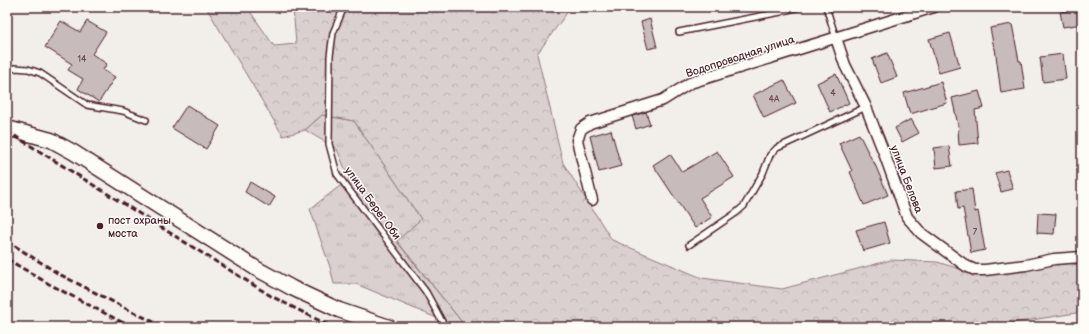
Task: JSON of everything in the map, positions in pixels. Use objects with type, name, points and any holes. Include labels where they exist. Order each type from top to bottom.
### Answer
[{"type":"main road","points":[[7,128],[51,140],[62,146],[105,171],[257,269],[292,288],[339,310],[389,327]]},
{"type":"street","name":"Водопроводная улица","points":[[592,200],[577,140],[581,129],[590,123],[663,100],[690,83],[934,7]]},
{"type":"street","name":"улица Белова","points":[[836,38],[845,65],[866,107],[907,217],[921,233],[966,266],[975,270],[1026,265],[1054,259],[1082,257]]},
{"type":"lane","name":"улица Берег Оби","points":[[344,7],[333,33],[330,56],[329,144],[337,174],[426,292],[445,327]]},
{"type":"lane","points":[[679,32],[799,7]]},
{"type":"lane","points":[[826,7],[836,38]]},
{"type":"lane","points":[[7,70],[15,68],[28,69],[40,73],[87,105],[123,111],[146,120]]},
{"type":"lane","points":[[689,245],[744,206],[763,174],[770,155],[777,148],[866,107]]},
{"type":"green space","points":[[206,7],[247,7],[274,46],[296,44],[293,7],[579,7],[569,10],[537,54],[563,163],[612,240],[702,278],[782,289],[891,260],[937,262],[977,274],[1063,262],[1082,266],[1082,312],[988,327],[466,327],[397,241],[421,219],[354,121],[322,115],[305,130],[283,136]]},
{"type":"green space","points":[[322,115],[354,121],[421,219],[397,242],[466,327],[458,327],[356,284],[334,284],[330,267],[310,209],[349,179],[337,149],[305,130]]},
{"type":"building","points":[[1082,9],[1082,24],[1063,27],[1060,12]]},
{"type":"building","points":[[650,19],[657,47],[648,49],[641,22]]},
{"type":"building","points":[[61,21],[80,32],[87,21],[106,32],[92,54],[107,64],[103,70],[115,77],[99,102],[78,89],[83,79],[68,70],[72,64],[45,47]]},
{"type":"building","points":[[1012,24],[1019,61],[1021,61],[1025,89],[1001,93],[995,48],[990,28]]},
{"type":"building","points":[[950,33],[960,67],[939,73],[929,39]]},
{"type":"building","points":[[887,53],[897,77],[881,83],[872,59]]},
{"type":"building","points":[[1063,54],[1066,79],[1043,82],[1040,57]]},
{"type":"building","points":[[836,74],[849,103],[830,112],[817,83]]},
{"type":"building","points":[[784,80],[796,103],[764,118],[753,95]]},
{"type":"building","points":[[941,82],[947,103],[910,114],[904,93]]},
{"type":"building","points":[[979,91],[984,108],[975,110],[978,143],[959,145],[959,130],[952,98]]},
{"type":"building","points":[[187,105],[220,126],[206,149],[172,128]]},
{"type":"building","points":[[646,112],[650,124],[636,129],[632,116]]},
{"type":"building","points":[[911,119],[919,133],[902,142],[895,128]]},
{"type":"building","points":[[611,130],[621,166],[599,172],[590,136]]},
{"type":"building","points":[[859,134],[874,162],[888,195],[864,205],[850,172],[852,171],[839,143]]},
{"type":"building","points":[[949,146],[952,166],[936,168],[934,148]]},
{"type":"building","points":[[717,151],[734,177],[700,198],[712,217],[695,228],[653,165],[670,154],[682,172]]},
{"type":"building","points":[[1007,170],[1013,189],[1001,192],[995,173]]},
{"type":"building","points":[[250,182],[275,197],[269,207],[245,192]]},
{"type":"building","points":[[972,189],[975,212],[978,211],[985,250],[971,253],[963,208],[958,209],[956,191]]},
{"type":"building","points":[[1038,213],[1056,214],[1054,234],[1037,233]]},
{"type":"building","points":[[884,222],[890,243],[863,251],[856,230]]},
{"type":"railway","points":[[7,131],[271,296],[332,327]]},
{"type":"railway","points":[[7,241],[59,274],[164,327]]},
{"type":"railway","points":[[7,259],[49,284],[131,327]]},
{"type":"place","name":"пост охраны моста","points":[[100,226]]}]
